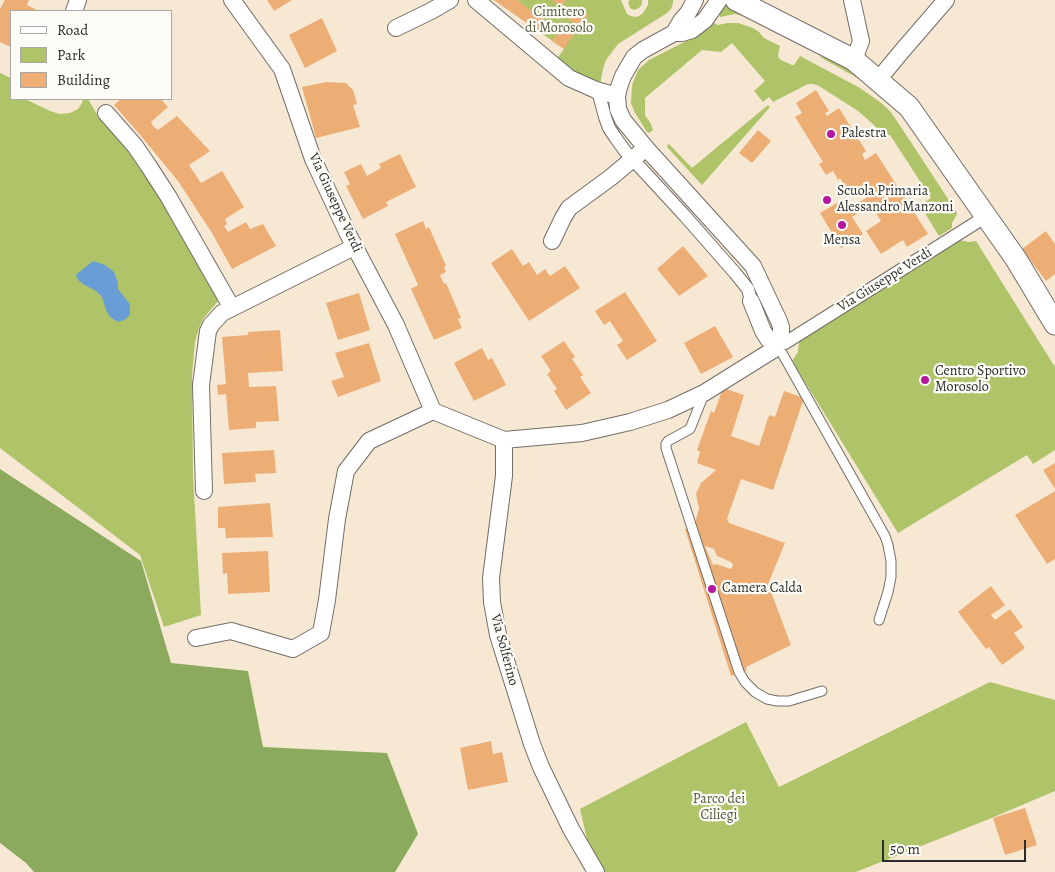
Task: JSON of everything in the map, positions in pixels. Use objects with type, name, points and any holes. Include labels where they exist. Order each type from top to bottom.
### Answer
[{"type":"street","name":"Via Giuseppe Verdi","points":[[232,0],[282,69],[313,159],[354,247],[396,325],[433,411],[504,440],[582,433],[630,422],[668,410],[704,393],[985,217]]},
{"type":"street","points":[[396,28],[450,0]]},
{"type":"street","points":[[476,0],[568,78],[598,91],[617,96]]},
{"type":"street","points":[[674,33],[695,0]]},
{"type":"street","points":[[598,91],[609,128],[625,151],[685,216],[748,289],[763,331],[768,339],[779,346],[781,327],[753,266],[646,148],[619,115],[617,96],[623,76],[634,57],[674,33],[688,32],[697,27],[705,20],[719,0]]},
{"type":"street","points":[[736,0],[854,60],[909,107],[1016,259],[1055,324]]},
{"type":"street","points":[[852,0],[862,41],[854,60]]},
{"type":"street","points":[[878,80],[946,0]]},
{"type":"street","points":[[106,113],[135,146],[148,165],[168,196],[232,308]]},
{"type":"street","points":[[552,241],[569,208],[610,178],[646,148]]},
{"type":"street","points":[[204,491],[201,386],[208,331],[222,313],[354,247]]},
{"type":"street","points":[[196,638],[231,631],[293,649],[320,633],[327,600],[337,519],[346,471],[370,441],[433,411]]},
{"type":"street","name":"Via Solferino","points":[[504,440],[504,476],[491,578],[492,602],[498,635],[541,767],[567,820],[596,872]]},
{"type":"lane","points":[[779,346],[880,526],[888,545],[891,560],[891,577],[879,620]]},
{"type":"lane","points":[[704,393],[690,429],[668,441],[666,448],[739,672],[745,682],[755,692],[768,699],[788,701],[822,691]]},
{"type":"green space","name":"Cimitero di Morosolo","points":[[494,0],[621,0],[627,14],[636,17],[643,13],[648,5],[648,0],[673,0],[673,3],[667,13],[618,44],[606,60],[600,85],[588,82],[556,60],[564,49]]},
{"type":"green space","points":[[630,0],[642,0],[642,4],[634,10],[630,8],[628,2]]},
{"type":"green space","points":[[727,4],[748,17],[735,14],[720,17],[719,13]]},
{"type":"green space","points":[[712,22],[718,25],[738,23],[753,28],[764,38],[780,46],[778,54],[781,60],[794,65],[800,56],[860,88],[880,102],[890,111],[956,211],[957,214],[952,223],[952,228],[939,236],[920,205],[931,198],[890,135],[884,138],[874,125],[858,111],[813,84],[808,84],[773,102],[769,97],[763,102],[754,91],[765,81],[732,43],[721,52],[702,50],[645,98],[645,115],[653,130],[649,133],[647,132],[631,103],[632,85],[638,70],[649,60],[690,39]]},
{"type":"green space","points":[[818,56],[840,62],[865,76],[861,80]]},
{"type":"green space","points":[[0,73],[10,78],[10,100],[27,100],[60,114],[70,113],[78,109],[83,100],[89,100],[98,116],[152,183],[219,300],[203,319],[199,328],[195,342],[192,375],[193,475],[201,615],[164,627],[140,555],[0,448]]},
{"type":"green space","points":[[768,105],[770,107],[702,185],[667,147],[668,143],[692,168]]},
{"type":"green space","name":"Centro Sportivo Morosolo","points":[[959,240],[976,241],[1055,367],[1055,450],[1033,464],[1027,455],[898,533],[792,361],[798,352],[799,342]]},
{"type":"green space","points":[[0,469],[141,561],[171,663],[248,671],[263,747],[387,753],[418,834],[395,872],[34,872],[26,863],[0,843]]},
{"type":"green space","name":"Parco dei Ciliegi","points":[[990,682],[1055,700],[1055,791],[856,872],[601,872],[591,856],[580,809],[746,722],[779,787]]},
{"type":"water","points":[[93,261],[105,265],[114,272],[118,289],[130,306],[130,314],[126,319],[118,322],[110,317],[102,297],[78,280],[76,275]]},
{"type":"building","points":[[5,0],[29,0],[27,5],[37,10],[10,10],[10,47],[0,42],[0,9]]},
{"type":"building","points":[[267,0],[292,0],[274,11]]},
{"type":"building","points":[[494,0],[517,0],[551,25],[544,35]]},
{"type":"building","points":[[552,0],[566,0],[561,7]]},
{"type":"building","points":[[577,6],[588,15],[579,27],[568,19]]},
{"type":"building","points":[[322,18],[337,51],[305,68],[289,35]]},
{"type":"building","points":[[566,23],[577,30],[564,49],[552,41]]},
{"type":"building","points":[[327,82],[346,83],[353,90],[357,104],[353,105],[360,127],[316,138],[302,87]]},
{"type":"building","points":[[816,90],[829,111],[825,113],[827,116],[839,108],[866,151],[862,154],[865,160],[876,153],[928,234],[907,247],[903,240],[881,254],[866,231],[881,221],[871,205],[852,217],[863,234],[841,248],[820,213],[842,200],[848,209],[866,198],[862,191],[852,197],[840,178],[838,180],[833,171],[826,175],[819,164],[823,162],[795,117],[802,113],[796,103]]},
{"type":"building","points":[[120,100],[162,100],[168,107],[151,122],[153,126],[158,130],[177,116],[210,151],[189,165],[201,183],[222,171],[244,207],[225,219],[227,224],[224,226],[228,232],[246,222],[250,229],[263,224],[276,246],[232,269],[212,233],[178,181],[114,105]]},
{"type":"building","points":[[758,130],[771,141],[752,163],[739,153]]},
{"type":"building","points":[[400,154],[416,187],[386,202],[388,206],[363,219],[346,186],[350,184],[344,172],[361,164],[367,176],[381,168],[379,164]]},
{"type":"building","points":[[423,221],[426,229],[429,227],[446,266],[444,267],[446,272],[440,275],[444,284],[446,283],[461,318],[458,319],[462,328],[434,340],[411,289],[418,285],[395,234]]},
{"type":"building","points":[[1046,231],[1055,244],[1055,274],[1046,281],[1022,249]]},
{"type":"building","points":[[683,246],[708,276],[679,296],[657,269]]},
{"type":"building","points":[[512,249],[523,266],[529,262],[537,275],[545,269],[550,276],[565,266],[580,288],[529,321],[491,263]]},
{"type":"building","points":[[625,292],[657,341],[627,360],[617,345],[623,341],[610,321],[604,325],[595,311]]},
{"type":"building","points":[[359,293],[370,330],[338,340],[326,303]]},
{"type":"building","points":[[715,326],[733,357],[701,374],[684,343]]},
{"type":"building","points":[[280,330],[283,371],[248,373],[249,387],[276,386],[279,421],[256,422],[256,428],[229,430],[226,394],[218,395],[217,385],[226,384],[222,337],[248,335],[248,332]]},
{"type":"building","points":[[564,341],[575,357],[572,359],[583,375],[580,377],[591,393],[566,410],[554,391],[557,389],[547,374],[551,371],[541,356]]},
{"type":"building","points":[[369,343],[381,381],[338,397],[331,381],[344,377],[335,353]]},
{"type":"building","points":[[482,348],[488,360],[492,358],[506,385],[474,401],[454,363]]},
{"type":"building","points":[[723,388],[744,395],[731,436],[759,446],[769,415],[775,417],[784,391],[804,398],[773,490],[741,479],[727,519],[729,523],[785,543],[768,584],[791,645],[746,667],[747,670],[731,676],[685,529],[696,526],[695,523],[699,509],[696,494],[701,483],[716,470],[697,463],[700,452],[697,450],[711,411],[714,413]],"holes":[[[705,546],[714,549],[717,556],[731,562],[733,565],[731,569],[716,564],[713,565]]]},
{"type":"building","points":[[274,450],[276,473],[255,474],[256,482],[224,484],[222,453]]},
{"type":"building","points":[[1055,463],[1055,489],[1043,470]]},
{"type":"building","points":[[1055,491],[1055,559],[1047,564],[1015,515]]},
{"type":"building","points":[[270,503],[273,537],[226,538],[225,528],[218,528],[218,507]]},
{"type":"building","points":[[268,551],[270,592],[228,594],[227,573],[223,574],[222,553]]},
{"type":"building","points":[[991,586],[1005,605],[991,615],[995,620],[1010,609],[1023,627],[1014,633],[1025,648],[1002,665],[989,647],[986,649],[958,612]]},
{"type":"building","points":[[491,741],[493,754],[502,752],[508,782],[468,790],[460,748]]},
{"type":"building","points":[[1025,808],[1037,845],[1005,855],[993,818]]},
{"type":"place","name":"Palestra","points":[[831,134]]},
{"type":"place","name":"Scuola Primaria Alessandro Manzoni","points":[[827,200]]},
{"type":"place","name":"Mensa","points":[[842,225]]},
{"type":"place","name":"Centro Sportivo Morosolo","points":[[925,380]]},
{"type":"place","name":"Camera Calda","points":[[712,589]]}]
